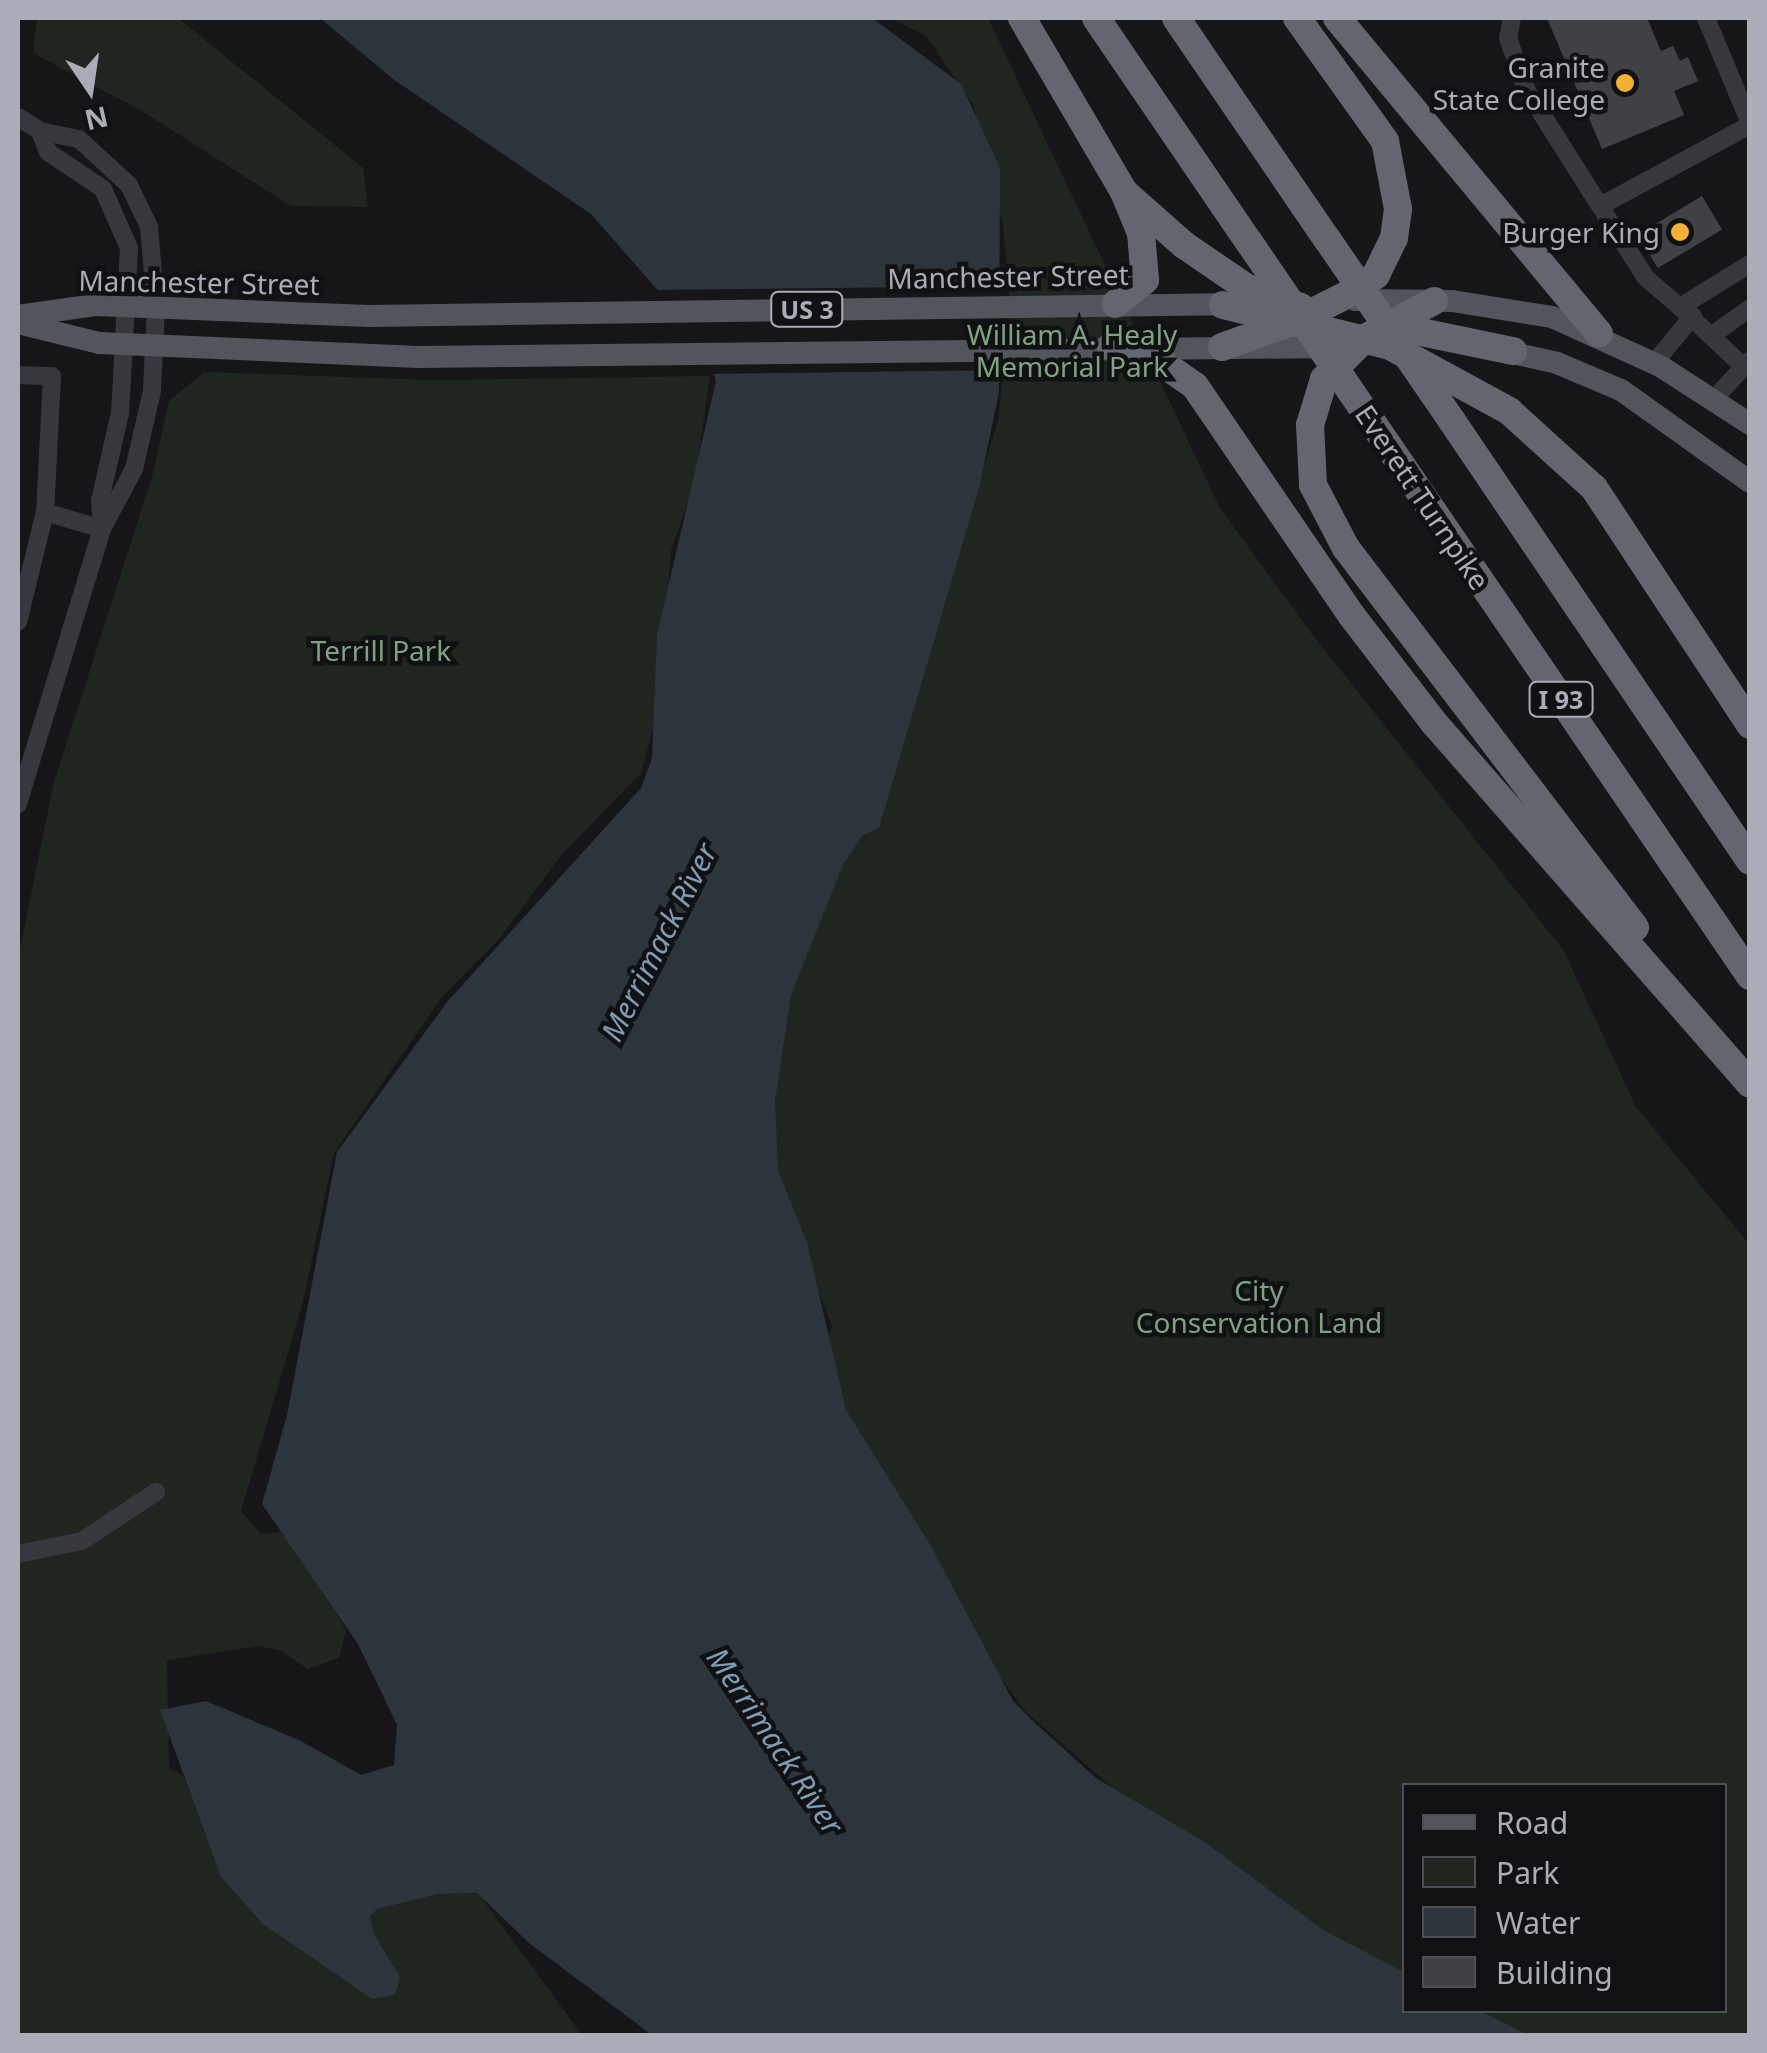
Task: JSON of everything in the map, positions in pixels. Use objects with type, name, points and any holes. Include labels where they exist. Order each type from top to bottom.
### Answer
[{"type":"highway","points":[[1022,18],[1124,192],[1148,269],[1138,290],[1115,304]]},
{"type":"highway","name":"Everett Turnpike","points":[[1096,18],[1750,976]]},
{"type":"highway","name":"I 93","points":[[1176,18],[1750,861]]},
{"type":"highway","points":[[1222,347],[1376,275],[1398,209],[1395,175],[1365,105],[1297,18]]},
{"type":"highway","points":[[1337,18],[1599,334]]},
{"type":"highway","points":[[1124,192],[1197,254],[1375,340],[1509,412],[1565,456],[1620,522],[1750,725]]},
{"type":"highway","points":[[1434,301],[1375,340],[1317,390],[1307,456],[1323,508],[1750,1082]]},
{"type":"highway","points":[[1223,305],[1310,309]]},
{"type":"highway","points":[[1375,340],[1513,351]]},
{"type":"highway","points":[[1111,346],[1162,363],[1195,386],[1352,616],[1436,724],[1750,1082]]},
{"type":"main road","points":[[1310,309],[1434,301],[1552,317],[1599,334],[1684,380],[1750,424]]},
{"type":"main road","name":"Manchester Street","points":[[18,320],[128,306],[499,315],[1223,305]]},
{"type":"main road","name":"Manchester Street","points":[[18,320],[125,345],[499,357],[1222,347],[1375,340]]},
{"type":"main road","points":[[1513,351],[1558,363],[1646,403],[1750,482]]},
{"type":"street","points":[[1512,18],[1508,38],[1526,89],[1646,278],[1746,363],[1714,400]]},
{"type":"street","points":[[1600,206],[1750,124],[1706,18]]},
{"type":"street","points":[[18,117],[40,131],[80,139],[129,185],[149,227],[156,308],[155,346],[134,469],[102,528],[18,804]]},
{"type":"street","points":[[40,131],[48,152],[86,174],[114,204],[129,248],[120,413],[100,500],[102,528]]},
{"type":"street","points":[[1654,364],[1686,312],[1750,264]]},
{"type":"street","points":[[1714,333],[1750,308]]},
{"type":"street","points":[[18,375],[52,376],[45,512],[18,622]]},
{"type":"street","points":[[45,512],[102,528]]},
{"type":"street","points":[[18,1554],[82,1541],[156,1492]]},
{"type":"green space","points":[[37,18],[178,18],[363,168],[368,207],[291,206],[142,111],[33,53]]},
{"type":"green space","name":"City Conservation Land","points":[[891,18],[988,18],[1220,508],[1311,633],[1564,951],[1636,1107],[1749,1244],[1749,2035],[1508,2035],[1458,2013],[1727,2013],[1727,1783],[1402,1783],[1402,1987],[1129,1802],[1026,1712],[892,1533],[822,1356],[832,1326],[777,1187],[760,1048],[817,904],[886,789],[999,417],[1009,293],[1003,224],[973,104],[926,36]]},
{"type":"green space","name":"Terrill Park","points":[[204,372],[433,380],[710,376],[695,481],[671,551],[665,630],[656,648],[662,695],[641,773],[562,854],[499,939],[442,997],[334,1153],[303,1302],[241,1511],[261,1534],[294,1530],[346,1631],[339,1658],[308,1669],[281,1651],[259,1646],[167,1660],[169,1767],[184,1777],[221,1877],[295,1946],[372,1999],[400,1977],[374,1934],[370,1917],[377,1909],[438,1894],[478,1893],[582,2035],[18,2036],[18,958],[54,782],[152,477],[169,401]]},
{"type":"water","name":"Merrimack River","points":[[320,18],[872,18],[961,84],[1000,168],[999,392],[980,484],[879,828],[862,836],[843,865],[791,995],[775,1101],[778,1171],[807,1242],[846,1410],[931,1546],[1013,1701],[1034,1722],[1096,1778],[1206,1843],[1323,1930],[1402,1971],[1402,2013],[1484,2013],[1528,2035],[652,2035],[529,1943],[477,1893],[438,1894],[377,1909],[370,1917],[374,1934],[400,1977],[395,1995],[372,1999],[263,1924],[221,1877],[160,1710],[206,1701],[299,1740],[361,1775],[394,1765],[397,1725],[358,1644],[262,1504],[287,1415],[337,1152],[448,1001],[641,788],[652,758],[657,635],[716,381],[704,343],[591,214],[393,79]]},
{"type":"pier","points":[[1006,286],[1004,370],[709,374],[700,346],[651,290]]},
{"type":"building","points":[[1547,18],[1647,18],[1661,51],[1673,46],[1680,61],[1688,57],[1698,81],[1674,91],[1684,115],[1602,149]]},
{"type":"building","name":"Burger King","points":[[1702,196],[1722,229],[1658,268],[1638,235]]},
{"type":"place","name":"Granite State College","points":[[1625,83]]},
{"type":"place","name":"Burger King","points":[[1680,232]]},
{"type":"park label","name":"William A. Healy Memorial Park","points":[[1072,350]]}]
